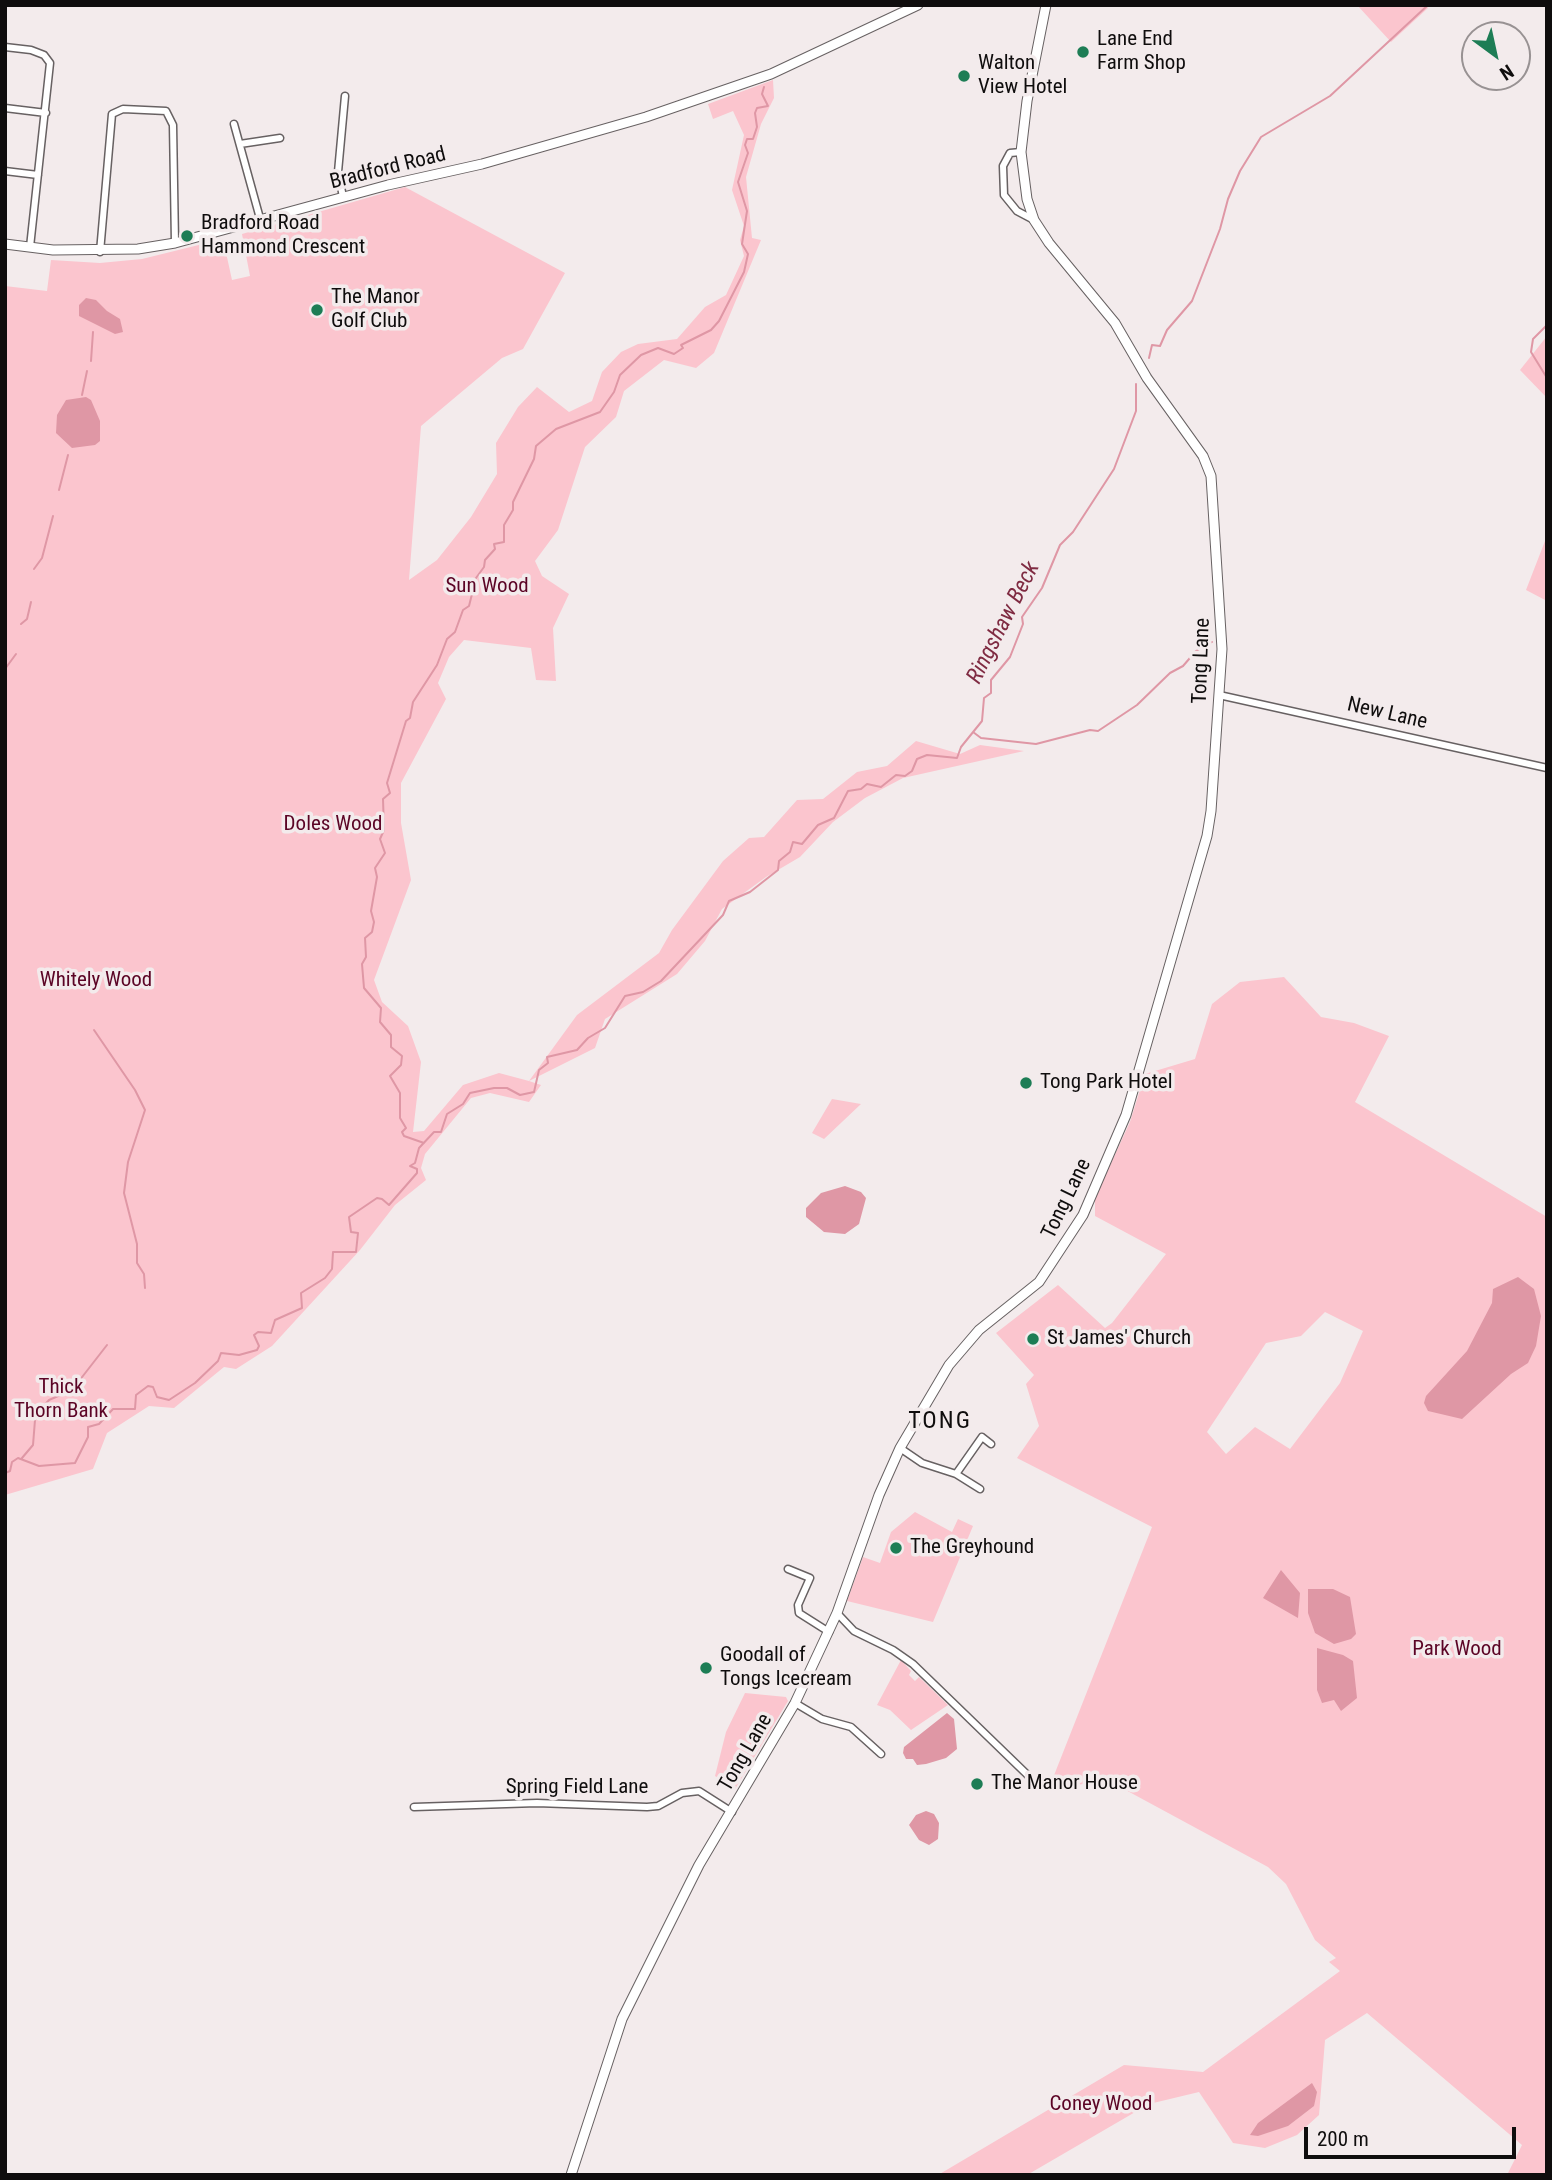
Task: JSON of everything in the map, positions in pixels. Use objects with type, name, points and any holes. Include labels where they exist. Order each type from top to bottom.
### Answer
[{"type":"street","name":"Bradford Road","points":[[5,244],[100,252],[175,243],[261,222],[343,197],[482,164],[646,117],[771,74],[918,5]]},
{"type":"street","name":"Tong Lane","points":[[571,2175],[622,2019],[699,1865],[795,1703],[829,1632],[879,1494],[900,1448],[949,1365],[979,1330],[1039,1282],[1059,1256],[1083,1216],[1126,1115],[1207,836],[1219,695],[1221,606],[1209,470],[1203,456],[1147,377],[1115,323],[1049,243],[1034,220],[1027,199],[1021,152],[1027,101],[1046,5]]},
{"type":"street","points":[[5,47],[31,50],[44,55],[50,63],[30,247]]},
{"type":"street","points":[[343,197],[338,172],[345,96]]},
{"type":"street","points":[[5,108],[46,113]]},
{"type":"street","points":[[100,252],[112,114],[123,109],[166,111],[173,125],[175,243]]},
{"type":"street","points":[[233,124],[261,222]]},
{"type":"street","points":[[240,144],[280,138]]},
{"type":"street","name":"Tong Lane","points":[[1021,152],[1010,153],[1003,166],[1003,195],[1017,211],[1034,220]]},
{"type":"street","points":[[5,171],[38,175]]},
{"type":"street","name":"New Lane","points":[[1219,695],[1547,768]]},
{"type":"street","points":[[956,1474],[982,1437],[991,1444]]},
{"type":"street","points":[[900,1448],[922,1463],[956,1474],[980,1489]]},
{"type":"street","points":[[788,1569],[810,1578],[798,1605],[800,1616],[829,1632]]},
{"type":"street","points":[[836,1613],[854,1631],[893,1650],[913,1664],[1040,1787]]},
{"type":"street","points":[[795,1703],[822,1718],[851,1727],[881,1754]]},
{"type":"street","name":"Spring Field Lane","points":[[414,1807],[537,1803],[647,1807],[658,1806],[682,1794],[699,1791],[732,1812]]},
{"type":"green space","points":[[1357,5],[1426,5],[1428,8],[1391,42]]},
{"type":"green space","points":[[773,80],[774,98],[761,124],[746,177],[752,238],[761,240],[714,353],[696,368],[664,360],[624,391],[616,417],[585,447],[558,530],[535,561],[542,576],[569,594],[553,628],[556,681],[536,680],[531,648],[464,640],[449,657],[438,683],[446,699],[401,783],[401,823],[411,880],[374,980],[382,1002],[408,1026],[421,1062],[413,1132],[424,1131],[463,1085],[499,1073],[541,1085],[529,1102],[490,1093],[471,1098],[425,1154],[421,1168],[426,1180],[395,1205],[360,1250],[272,1346],[236,1369],[224,1367],[174,1408],[149,1406],[107,1433],[93,1469],[5,1495],[5,286],[47,291],[51,260],[100,263],[142,259],[223,239],[232,280],[250,276],[242,234],[405,187],[565,273],[523,349],[502,358],[421,426],[409,580],[437,560],[471,517],[497,474],[496,443],[518,407],[537,387],[569,412],[592,401],[602,372],[621,352],[638,344],[677,339],[705,307],[726,295],[744,256],[740,240],[744,226],[732,190],[744,135],[733,111],[713,119],[708,104]]},
{"type":"green space","points":[[1547,336],[1547,398],[1520,370]]},
{"type":"green space","points":[[1547,541],[1547,601],[1526,590]]},
{"type":"green space","points":[[916,741],[960,754],[980,745],[1024,751],[903,778],[865,798],[833,822],[800,857],[766,877],[722,909],[705,941],[677,974],[605,1019],[595,1048],[529,1081],[577,1015],[659,953],[672,930],[723,861],[749,838],[764,837],[797,800],[823,799],[857,772],[887,766]]},
{"type":"green space","points":[[1284,977],[1321,1017],[1354,1023],[1389,1036],[1355,1102],[1547,1217],[1547,2175],[1507,2175],[1522,2145],[1367,2013],[1325,2040],[1319,2115],[1297,2135],[1265,2148],[1233,2143],[1199,2092],[1149,2104],[1027,2175],[938,2175],[1124,2065],[1203,2072],[1340,1971],[1329,1962],[1336,1958],[1315,1940],[1286,1884],[1268,1867],[1109,1781],[1049,1788],[1152,1527],[1017,1458],[1039,1426],[1026,1384],[1034,1375],[996,1333],[1058,1285],[1105,1328],[1112,1323],[1166,1254],[1095,1216],[1095,1198],[1130,1122],[1145,1074],[1195,1059],[1212,1004],[1240,982]],"holes":[[[1325,1312],[1363,1331],[1340,1383],[1290,1449],[1255,1427],[1226,1454],[1207,1432],[1266,1343],[1301,1336]]]},
{"type":"green space","points":[[832,1099],[861,1104],[824,1139],[812,1133]]},
{"type":"green space","points":[[915,1512],[952,1532],[958,1519],[973,1526],[933,1622],[847,1601],[863,1557],[880,1563],[891,1532]]},
{"type":"green space","points":[[901,1660],[911,1671],[909,1675],[915,1681],[919,1677],[948,1705],[911,1730],[890,1710],[877,1705]]},
{"type":"green space","points":[[745,1693],[786,1697],[788,1701],[735,1789],[715,1776],[726,1732]]},
{"type":"shaded area","points":[[86,298],[96,300],[120,319],[123,332],[115,334],[79,316],[79,305]]},
{"type":"shaded area","points":[[86,397],[91,400],[100,421],[100,441],[95,445],[72,448],[56,433],[57,415],[66,400]]},
{"type":"shaded area","points":[[845,1186],[861,1192],[866,1198],[859,1224],[845,1234],[824,1232],[806,1217],[806,1208],[821,1193]]},
{"type":"shaded area","points":[[1518,1277],[1534,1289],[1541,1316],[1536,1346],[1528,1363],[1511,1374],[1462,1419],[1428,1411],[1424,1403],[1426,1396],[1467,1351],[1492,1303],[1493,1289]]},
{"type":"shaded area","points":[[1281,1570],[1300,1593],[1298,1618],[1263,1598]]},
{"type":"shaded area","points":[[1308,1589],[1333,1589],[1350,1597],[1356,1634],[1351,1639],[1334,1644],[1315,1633],[1308,1613]]},
{"type":"shaded area","points":[[1317,1648],[1343,1655],[1353,1661],[1357,1698],[1341,1711],[1334,1700],[1322,1703],[1317,1690]]},
{"type":"shaded area","points":[[947,1713],[954,1719],[957,1749],[946,1758],[926,1764],[917,1765],[913,1759],[906,1759],[904,1747]]},
{"type":"shaded area","points":[[926,1811],[934,1814],[939,1823],[938,1839],[929,1845],[919,1840],[909,1825],[916,1815]]},
{"type":"shaded area","points":[[1312,2083],[1317,2092],[1314,2106],[1288,2126],[1258,2136],[1250,2135],[1258,2123]]},
{"type":"waterway","points":[[1149,358],[1152,345],[1160,346],[1167,330],[1192,301],[1220,229],[1228,199],[1240,171],[1261,137],[1330,96],[1428,5]]},
{"type":"waterway","name":"Ringshaw Beck","points":[[424,1143],[404,1136],[402,1132],[406,1128],[400,1118],[400,1093],[390,1076],[401,1065],[402,1056],[391,1047],[391,1035],[380,1022],[381,1008],[364,988],[362,964],[366,957],[365,938],[372,932],[374,922],[371,911],[377,877],[375,868],[385,853],[380,839],[384,830],[383,799],[390,793],[387,783],[406,721],[410,718],[413,702],[437,665],[447,639],[455,632],[463,610],[469,606],[476,578],[484,567],[485,560],[495,549],[494,544],[504,542],[504,525],[534,459],[536,446],[556,429],[600,412],[614,392],[620,375],[641,355],[658,348],[674,354],[683,348],[681,345],[711,330],[719,321],[744,272],[748,254],[742,244],[747,211],[738,182],[748,153],[745,145],[747,139],[753,139],[757,127],[755,113],[757,108],[768,106],[762,94],[764,87]]},
{"type":"waterway","points":[[1547,325],[1533,339],[1531,352],[1547,378]]},
{"type":"waterway","points":[[91,361],[93,332]]},
{"type":"waterway","points":[[82,395],[87,371]]},
{"type":"waterway","name":"Ringshaw Beck","points":[[5,1473],[10,1471],[12,1462],[18,1458],[39,1466],[75,1463],[88,1437],[88,1427],[99,1424],[113,1409],[135,1409],[136,1395],[148,1386],[153,1387],[157,1397],[169,1400],[195,1383],[218,1361],[221,1353],[239,1355],[257,1350],[259,1346],[254,1335],[258,1332],[271,1333],[275,1320],[302,1308],[301,1293],[325,1278],[332,1269],[333,1252],[356,1252],[358,1233],[351,1232],[349,1217],[377,1198],[389,1205],[417,1173],[417,1169],[410,1166],[415,1163],[419,1148],[434,1132],[441,1132],[447,1114],[463,1104],[470,1093],[494,1088],[507,1088],[520,1095],[534,1092],[539,1070],[548,1063],[547,1057],[577,1050],[588,1038],[605,1028],[625,996],[643,992],[661,981],[723,915],[729,901],[750,892],[778,870],[779,861],[790,852],[793,842],[802,844],[818,825],[834,818],[848,791],[861,789],[867,784],[881,787],[896,775],[905,776],[912,771],[917,759],[927,755],[957,758],[961,747],[982,721],[984,698],[991,693],[991,680],[1010,657],[1023,624],[1022,617],[1042,588],[1060,545],[1073,532],[1114,469],[1136,411],[1136,384]]},
{"type":"waterway","points":[[59,490],[68,455]]},
{"type":"waterway","points":[[34,569],[42,558],[53,516]]},
{"type":"waterway","points":[[21,624],[27,619],[31,602]]},
{"type":"waterway","points":[[973,732],[981,738],[1036,744],[1090,730],[1098,731],[1137,705],[1170,673],[1183,666],[1196,651],[1212,642]]},
{"type":"waterway","points":[[5,669],[16,654]]},
{"type":"waterway","points":[[94,1030],[135,1090],[145,1110],[128,1162],[124,1193],[137,1244],[137,1263],[144,1274],[145,1288]]},
{"type":"waterway","points":[[22,1458],[33,1445],[35,1420],[42,1408],[49,1400],[72,1390],[107,1345]]},
{"type":"place","name":"Lane End Farm Shop","points":[[1083,52]]},
{"type":"place","name":"Walton View Hotel","points":[[964,76]]},
{"type":"place","name":"Bradford Road Hammond Crescent","points":[[187,236]]},
{"type":"place","name":"The Manor Golf Club","points":[[317,310]]},
{"type":"place","name":"Tong Park Hotel","points":[[1026,1083]]},
{"type":"place","name":"St James' Church","points":[[1033,1339]]},
{"type":"place","name":"The Greyhound","points":[[896,1548]]},
{"type":"place","name":"Goodall of Tongs Icecream","points":[[706,1668]]},
{"type":"place","name":"The Manor House","points":[[977,1784]]},
{"type":"district","name":"TONG","points":[[940,1422]]},
{"type":"park label","name":"Sun Wood","points":[[487,587]]},
{"type":"park label","name":"Doles Wood","points":[[333,825]]},
{"type":"park label","name":"Whitely Wood","points":[[96,981]]},
{"type":"park label","name":"Thick Thorn Bank","points":[[61,1400]]},
{"type":"park label","name":"Park Wood","points":[[1457,1650]]},
{"type":"park label","name":"Coney Wood","points":[[1101,2105]]}]
